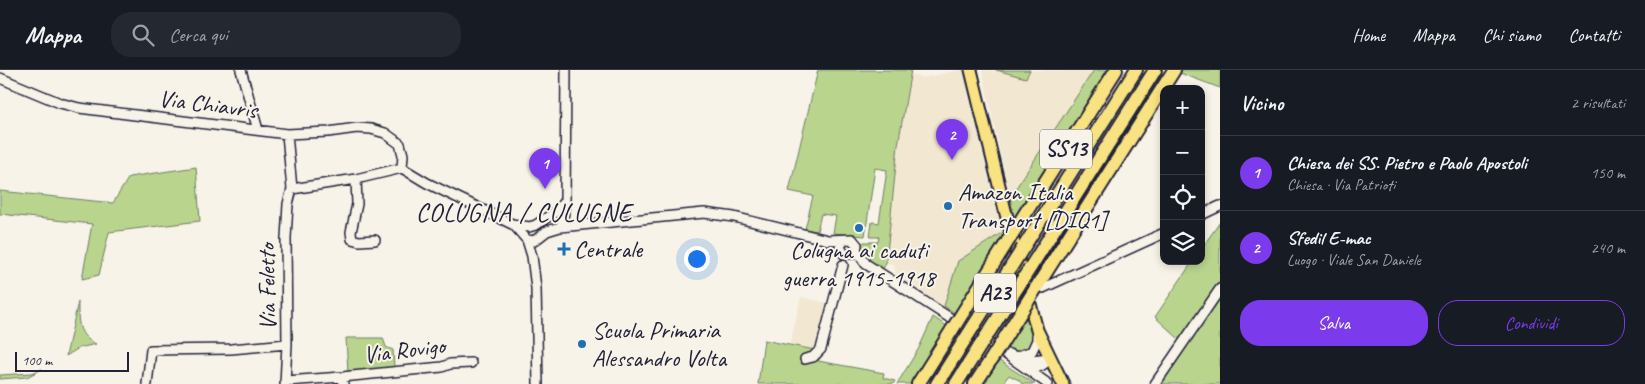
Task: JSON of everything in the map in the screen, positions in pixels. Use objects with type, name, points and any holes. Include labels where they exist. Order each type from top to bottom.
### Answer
[{"type":"highway","name":"SS13","points":[[918,384],[1116,70]]},
{"type":"highway","name":"A23","points":[[937,384],[1136,70]]},
{"type":"highway","name":"A23","points":[[956,384],[1155,70]]},
{"type":"highway","name":"SS13","points":[[975,384],[998,354],[1040,288],[1174,70]]},
{"type":"main road","points":[[971,70],[1037,330],[1063,384]]},
{"type":"street","points":[[242,70],[258,130]]},
{"type":"street","points":[[564,223],[566,70]]},
{"type":"street","name":"Via Chiavris","points":[[0,78],[60,103],[79,108],[287,134],[328,132],[357,128],[371,129],[385,133],[396,140],[402,147],[402,168]]},
{"type":"street","name":"Via Feletto","points":[[285,383],[287,344],[286,238],[288,204],[292,190],[287,134]]},
{"type":"street","points":[[292,190],[356,179],[402,168],[427,184],[512,224],[529,227],[536,225],[554,213],[565,200]]},
{"type":"street","points":[[356,179],[357,204],[351,232],[352,239],[359,241],[375,240]]},
{"type":"street","points":[[1205,213],[1220,206]]},
{"type":"street","points":[[554,213],[560,215],[564,223]]},
{"type":"street","points":[[512,224],[526,238],[532,241],[564,223],[704,214],[734,217],[828,240],[846,249],[998,354],[1019,361],[1048,384]]},
{"type":"street","points":[[529,227],[525,230],[532,256],[536,288],[538,384]]},
{"type":"street","points":[[1040,288],[1160,235]]},
{"type":"street","points":[[532,256],[537,238]]},
{"type":"street","points":[[805,359],[813,357],[821,349],[846,249]]},
{"type":"street","points":[[1155,384],[1220,289]]},
{"type":"street","points":[[1019,361],[1032,351],[1037,340],[1037,330]]},
{"type":"street","points":[[147,384],[151,350],[231,349],[287,344]]},
{"type":"street","points":[[1019,361],[1050,358]]},
{"type":"street","name":"Via Rovigo","points":[[285,383],[342,381],[442,367],[450,364],[471,363]]},
{"type":"shaded area","points":[[963,70],[1003,232],[958,261],[944,306],[896,275],[894,264],[886,263],[898,145],[911,74],[923,78]]},
{"type":"shaded area","points":[[982,70],[996,70],[1026,78],[1030,70],[1094,70],[1010,197]]},
{"type":"shaded area","points":[[801,297],[827,303],[815,350],[790,345]]},
{"type":"green space","points":[[818,70],[911,70],[898,145],[886,263],[882,271],[864,257],[861,244],[864,242],[878,242],[879,237],[870,237],[872,222],[879,223],[887,170],[875,168],[865,236],[833,233],[836,216],[821,214],[817,231],[805,229],[813,196],[789,191]]},
{"type":"green space","points":[[996,70],[1030,70],[1026,78]]},
{"type":"green space","points":[[1094,70],[1107,70],[1014,221],[1010,197]]},
{"type":"green space","points":[[1182,70],[1220,70],[1220,88],[1180,73]]},
{"type":"green space","points":[[196,167],[200,221],[109,232],[99,275],[82,279],[92,224],[0,214],[0,191],[113,203],[129,177]]},
{"type":"green space","points":[[1220,222],[1220,280],[1179,339],[1155,317],[1190,265],[1205,265],[1205,243]]},
{"type":"green space","points":[[1003,232],[1005,237],[956,314],[944,306],[958,261]]},
{"type":"green space","points":[[1220,294],[1220,384],[1160,384]]},
{"type":"green space","points":[[78,302],[79,321],[82,332],[85,337],[96,344],[79,348],[66,356]]},
{"type":"green space","points":[[933,317],[948,327],[913,384],[897,384],[919,348]]},
{"type":"green space","points":[[1026,317],[1032,338],[1029,346],[1019,353],[1006,347]]},
{"type":"green space","points":[[346,338],[383,338],[386,347],[393,350],[394,368],[348,372]]},
{"type":"green space","points":[[764,340],[825,352],[818,361],[884,373],[883,378],[895,381],[893,384],[758,384]]},
{"type":"green space","points":[[998,360],[1035,384],[1022,384],[1019,380],[1009,375],[1002,384],[982,384]]},
{"type":"green space","points":[[42,369],[27,377],[0,379],[0,375],[32,373]]},
{"type":"place","name":"Sfedil E-mac","points":[[952,160]]},
{"type":"place","name":"Chiesa dei SS. Pietro e Paolo Apostoli","points":[[545,189]]},
{"type":"place","name":"Amazon Italia Transport [DIQ1]","points":[[948,206]]},
{"type":"place","name":"Colugna ai caduti guerra 1915-1918","points":[[859,228]]},
{"type":"place","name":"Centrale","points":[[564,249]]},
{"type":"place","name":"Scuola Primaria Alessandro Volta","points":[[582,344]]},
{"type":"district","name":"COLUGNA / CULUGNE","points":[[524,212]]}]
